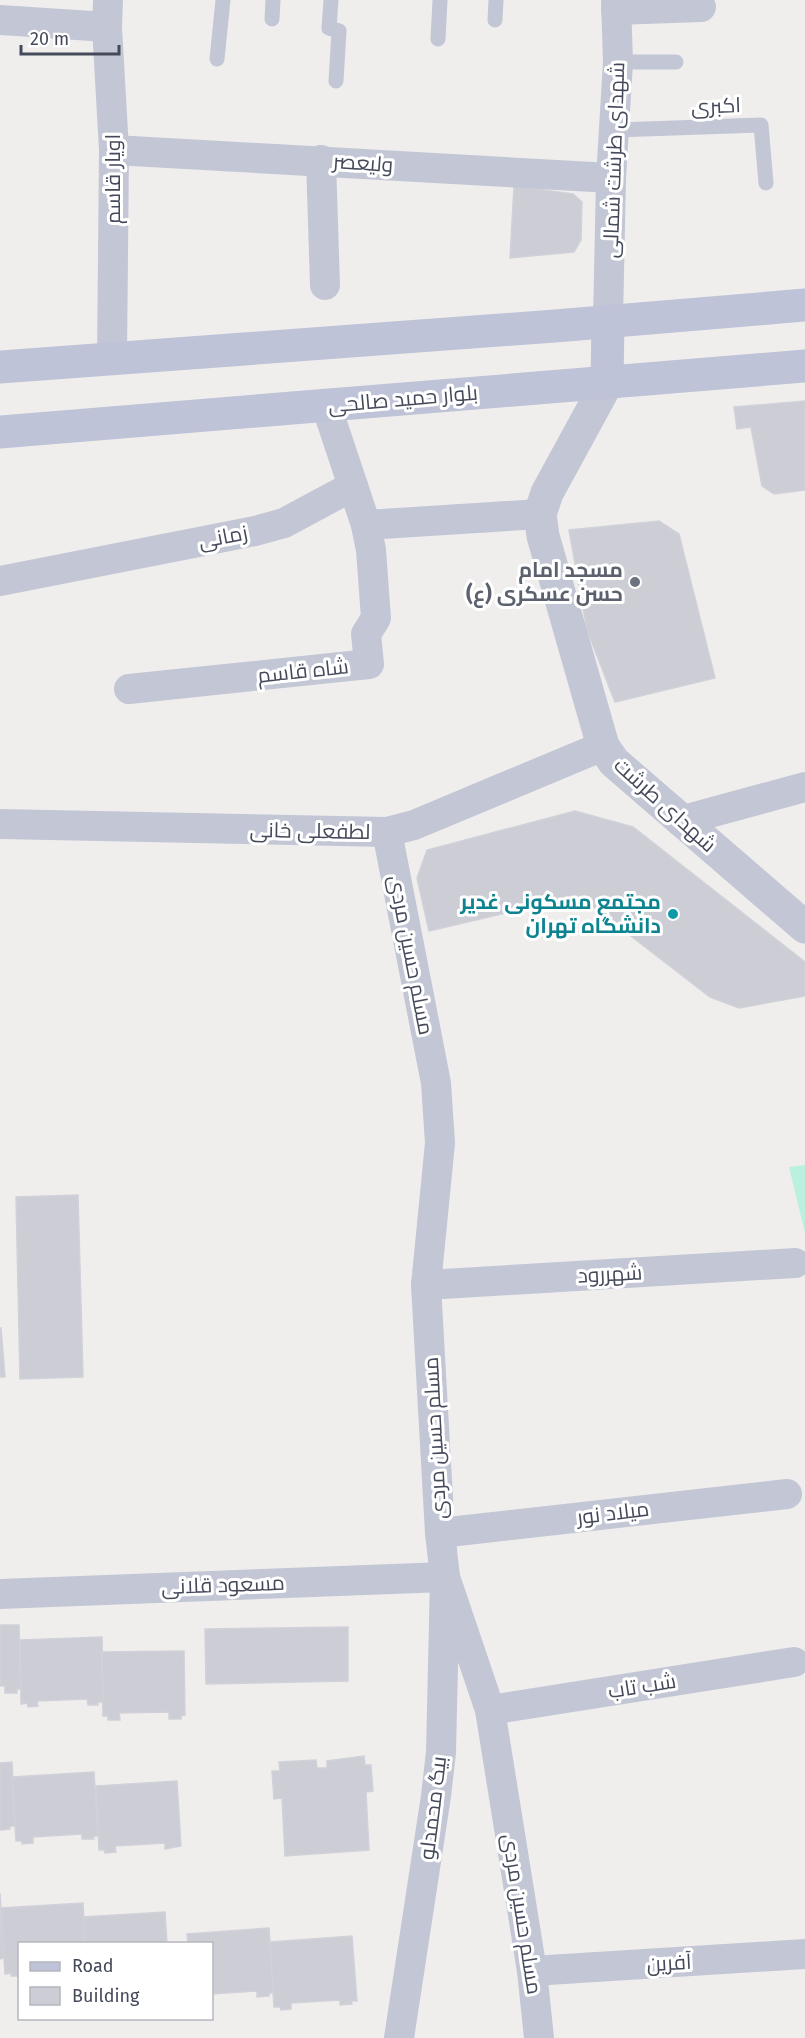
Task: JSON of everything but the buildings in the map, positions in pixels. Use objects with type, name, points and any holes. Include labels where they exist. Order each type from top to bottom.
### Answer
[{"type":"main road","points":[[0,367],[555,327],[805,305]]},
{"type":"main road","points":[[607,383],[608,321]]},
{"type":"main road","name":"بلوار حمید صالحی","points":[[0,432],[805,366]]},
{"type":"street","points":[[616,5],[701,7]]},
{"type":"street","name":"شهدای طرشت شمالی","points":[[608,321],[611,178],[618,62],[616,5]]},
{"type":"street","points":[[0,20],[107,14]]},
{"type":"street","name":"اویار قاسم","points":[[107,14],[114,150],[112,358]]},
{"type":"street","name":"ولیعصر","points":[[114,150],[611,178]]},
{"type":"street","points":[[321,160],[325,285]]},
{"type":"street","points":[[366,525],[540,514],[547,493],[607,383]]},
{"type":"street","points":[[326,405],[353,486]]},
{"type":"street","name":"شاه قاسم","points":[[129,689],[369,664],[366,634],[376,618],[370,550],[366,525],[353,486]]},
{"type":"street","name":"زمانی","points":[[0,581],[255,531],[284,523],[353,486]]},
{"type":"street","name":"شهدای طرشت","points":[[540,514],[543,536],[603,746],[614,762],[805,927]]},
{"type":"street","name":"لطفعلی خانی","points":[[0,824],[387,832],[414,825],[603,746]]},
{"type":"street","points":[[680,821],[805,787]]},
{"type":"street","name":"مسلم حسین مردی","points":[[387,832],[436,1083],[438,1105],[440,1143],[426,1285],[440,1533],[445,1577],[490,1710],[532,1971],[539,2038]]},
{"type":"street","name":"شهررود","points":[[426,1285],[795,1263]]},
{"type":"street","name":"میلاد نور","points":[[440,1533],[787,1494]]},
{"type":"street","name":"مسعود قلانی","points":[[0,1594],[445,1577]]},
{"type":"street","name":"بیگ محمدلو","points":[[399,2038],[441,1752],[445,1577]]},
{"type":"street","name":"شب تاب","points":[[490,1710],[794,1662]]},
{"type":"street","name":"آفرین","points":[[532,1971],[805,1954]]},
{"type":"lane","points":[[218,59],[223,0]]},
{"type":"lane","points":[[272,19],[273,0]]},
{"type":"lane","points":[[331,0],[329,28],[339,31],[336,81]]},
{"type":"lane","points":[[438,39],[440,0]]},
{"type":"lane","points":[[495,20],[496,0]]},
{"type":"lane","points":[[618,62],[676,62]]},
{"type":"lane","name":"اکبری","points":[[615,130],[761,126],[766,183]]},
{"type":"green space","points":[[805,1165],[805,1233],[789,1167]]},
{"type":"place","name":"مسجد امام حسن عسکری (ع)","points":[[635,582]]},
{"type":"place","name":"مجتمع مسکونی غدیر دانشگاه تهران","points":[[673,914]]}]
